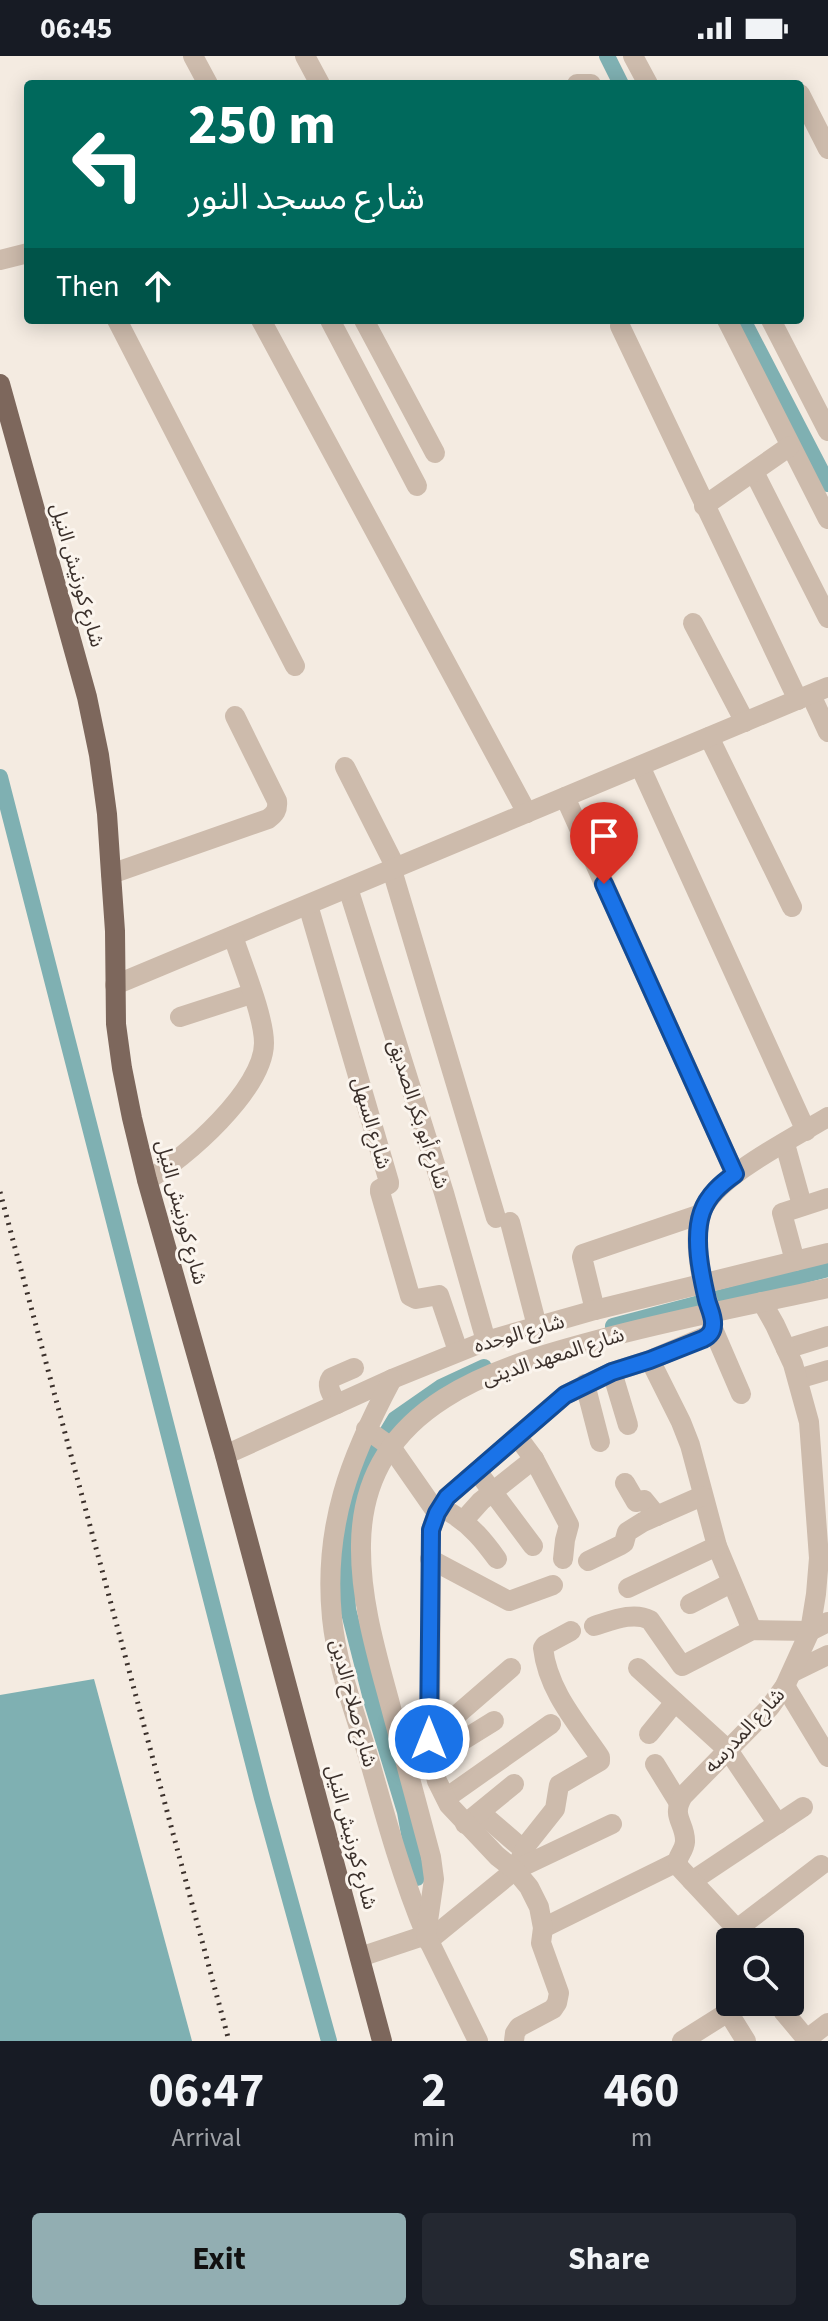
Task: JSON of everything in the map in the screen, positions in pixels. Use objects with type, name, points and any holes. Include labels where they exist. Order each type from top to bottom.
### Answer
[{"type":"main road","name":"شارع كورنيش النيل","points":[[0,384],[87,697],[105,799],[116,1024],[122,1068],[147,1180],[225,1455],[382,2041]]},
{"type":"street","points":[[193,56],[206,80]]},
{"type":"street","points":[[305,56],[318,80]]},
{"type":"street","points":[[633,56],[646,80]]},
{"type":"street","points":[[804,102],[828,149]]},
{"type":"street","points":[[0,260],[24,254]]},
{"type":"street","points":[[119,324],[295,666]]},
{"type":"street","points":[[263,324],[527,813]]},
{"type":"street","points":[[332,324],[417,486]]},
{"type":"street","points":[[366,324],[435,453]]},
{"type":"street","points":[[729,324],[828,519]]},
{"type":"street","points":[[774,324],[820,393],[828,431]]},
{"type":"street","points":[[620,326],[704,506],[812,694],[828,732]]},
{"type":"street","points":[[704,506],[790,446]]},
{"type":"street","points":[[754,472],[828,618]]},
{"type":"street","points":[[693,623],[745,722]]},
{"type":"street","points":[[115,985],[812,694]]},
{"type":"street","points":[[111,874],[268,819],[274,814],[278,808],[277,801],[235,716]]},
{"type":"street","points":[[709,737],[792,907]]},
{"type":"street","points":[[640,766],[806,1131]]},
{"type":"street","points":[[345,767],[394,869],[537,1326]]},
{"type":"street","points":[[565,797],[735,1174]]},
{"type":"street","name":"شارع أبو بكر الصديق","points":[[348,888],[428,1140],[486,1341]]},
{"type":"street","name":"شارع السهل","points":[[308,905],[389,1182],[380,1192],[410,1296],[416,1299],[439,1295],[458,1351]]},
{"type":"street","points":[[147,1180],[201,1141],[258,1072],[264,1044],[263,1029],[233,936]]},
{"type":"street","points":[[180,1017],[251,994]]},
{"type":"street","points":[[741,1394],[711,1320],[703,1284],[699,1247],[701,1214],[718,1187],[735,1174],[828,1117]]},
{"type":"street","points":[[785,1144],[802,1205]]},
{"type":"street","points":[[795,1261],[781,1216],[786,1210],[828,1198]]},
{"type":"street","points":[[595,1310],[583,1254],[701,1214]]},
{"type":"street","name":"شارع الوحده","points":[[225,1455],[392,1379],[486,1341],[595,1310],[828,1253]]},
{"type":"street","name":"شارع المعهد الدينى","points":[[427,1938],[434,1879],[431,1857],[372,1636],[363,1576],[361,1543],[364,1509],[374,1477],[391,1447],[413,1422],[440,1401],[499,1369],[590,1342],[711,1320],[762,1302],[828,1288]]},
{"type":"street","name":"شارع المدرسه","points":[[679,1803],[770,1707],[819,1626],[816,1594],[824,1556],[818,1418],[762,1302]]},
{"type":"street","points":[[524,1850],[473,1819],[446,1798],[437,1781],[430,1750],[431,1530],[447,1497],[565,1395],[612,1372],[703,1339],[709,1335],[711,1320]]},
{"type":"street","points":[[786,1349],[828,1336]]},
{"type":"street","points":[[650,1360],[690,1445],[717,1546],[752,1630]]},
{"type":"street","points":[[337,1404],[329,1382],[331,1378],[354,1368]]},
{"type":"street","points":[[798,1379],[828,1370]]},
{"type":"street","points":[[612,1372],[628,1425]]},
{"type":"street","name":"شارع صلاح الدين","points":[[392,1379],[354,1456],[341,1496],[331,1578],[332,1620],[341,1663],[387,1821],[407,1887],[427,1938]]},
{"type":"street","points":[[585,1384],[600,1442]]},
{"type":"street","points":[[366,1429],[391,1447],[439,1510],[463,1521],[482,1538],[497,1559]]},
{"type":"street","points":[[517,1436],[534,1459],[569,1525],[563,1559]]},
{"type":"street","points":[[463,1521],[534,1459]]},
{"type":"street","points":[[477,1471],[533,1546]]},
{"type":"street","points":[[625,1483],[636,1502],[644,1500],[657,1516]]},
{"type":"street","points":[[588,1561],[621,1545],[627,1532],[702,1496]]},
{"type":"street","points":[[628,1588],[717,1546]]},
{"type":"street","points":[[430,1559],[509,1601],[553,1585]]},
{"type":"street","points":[[690,1604],[731,1583]]},
{"type":"street","points":[[594,1626],[630,1617],[644,1617],[650,1620],[680,1665],[684,1666],[752,1630],[819,1626]]},
{"type":"street","points":[[515,1870],[528,1843],[555,1809],[557,1788],[561,1782],[600,1761],[555,1691],[545,1658],[545,1645],[571,1631]]},
{"type":"street","points":[[828,1655],[789,1679],[821,1729],[828,1757]]},
{"type":"street","points":[[430,1750],[446,1725],[511,1668]]},
{"type":"street","points":[[638,1668],[728,1750],[778,1824]]},
{"type":"street","points":[[649,1734],[675,1702]]},
{"type":"street","points":[[430,1750],[459,1743],[494,1721]]},
{"type":"street","points":[[446,1798],[551,1724]]},
{"type":"street","points":[[446,1725],[459,1743]]},
{"type":"street","points":[[543,1928],[677,1862],[685,1842],[678,1818],[679,1803],[655,1764]]},
{"type":"street","points":[[473,1819],[514,1784]]},
{"type":"street","points":[[692,1881],[803,1807]]},
{"type":"street","points":[[473,1819],[497,1856],[515,1870],[529,1887],[539,1907],[543,1928],[541,1943],[559,1993],[553,2009],[519,2027],[514,2041]]},
{"type":"street","points":[[360,1957],[427,1938],[515,1870],[612,1824]]},
{"type":"street","points":[[677,1862],[736,1928]]},
{"type":"street","points":[[752,1928],[821,1865]]},
{"type":"street","points":[[427,1938],[478,2041]]},
{"type":"street","points":[[682,2041],[722,2016]]},
{"type":"street","points":[[739,2016],[746,2041]]},
{"type":"street","points":[[787,2016],[808,2040],[828,2023]]},
{"type":"water","points":[[94,1679],[192,2041],[0,2041],[0,1695]]},
{"type":"waterway","points":[[607,56],[619,80]]},
{"type":"waterway","points":[[745,324],[828,484]]},
{"type":"waterway","points":[[0,777],[262,1798],[329,2041]]},
{"type":"waterway","points":[[613,1326],[828,1269]]},
{"type":"waterway","points":[[417,1878],[405,1812],[348,1609],[345,1540],[362,1474],[395,1419],[441,1387],[484,1367]]},
{"type":"railway","points":[[0,1192],[229,2041]]},
{"type":"route","points":[[429,1739],[431,1530],[447,1497],[565,1395],[612,1372],[703,1339],[713,1329],[714,1322],[703,1284],[699,1226],[706,1202],[718,1187],[735,1174],[604,884]]}]
